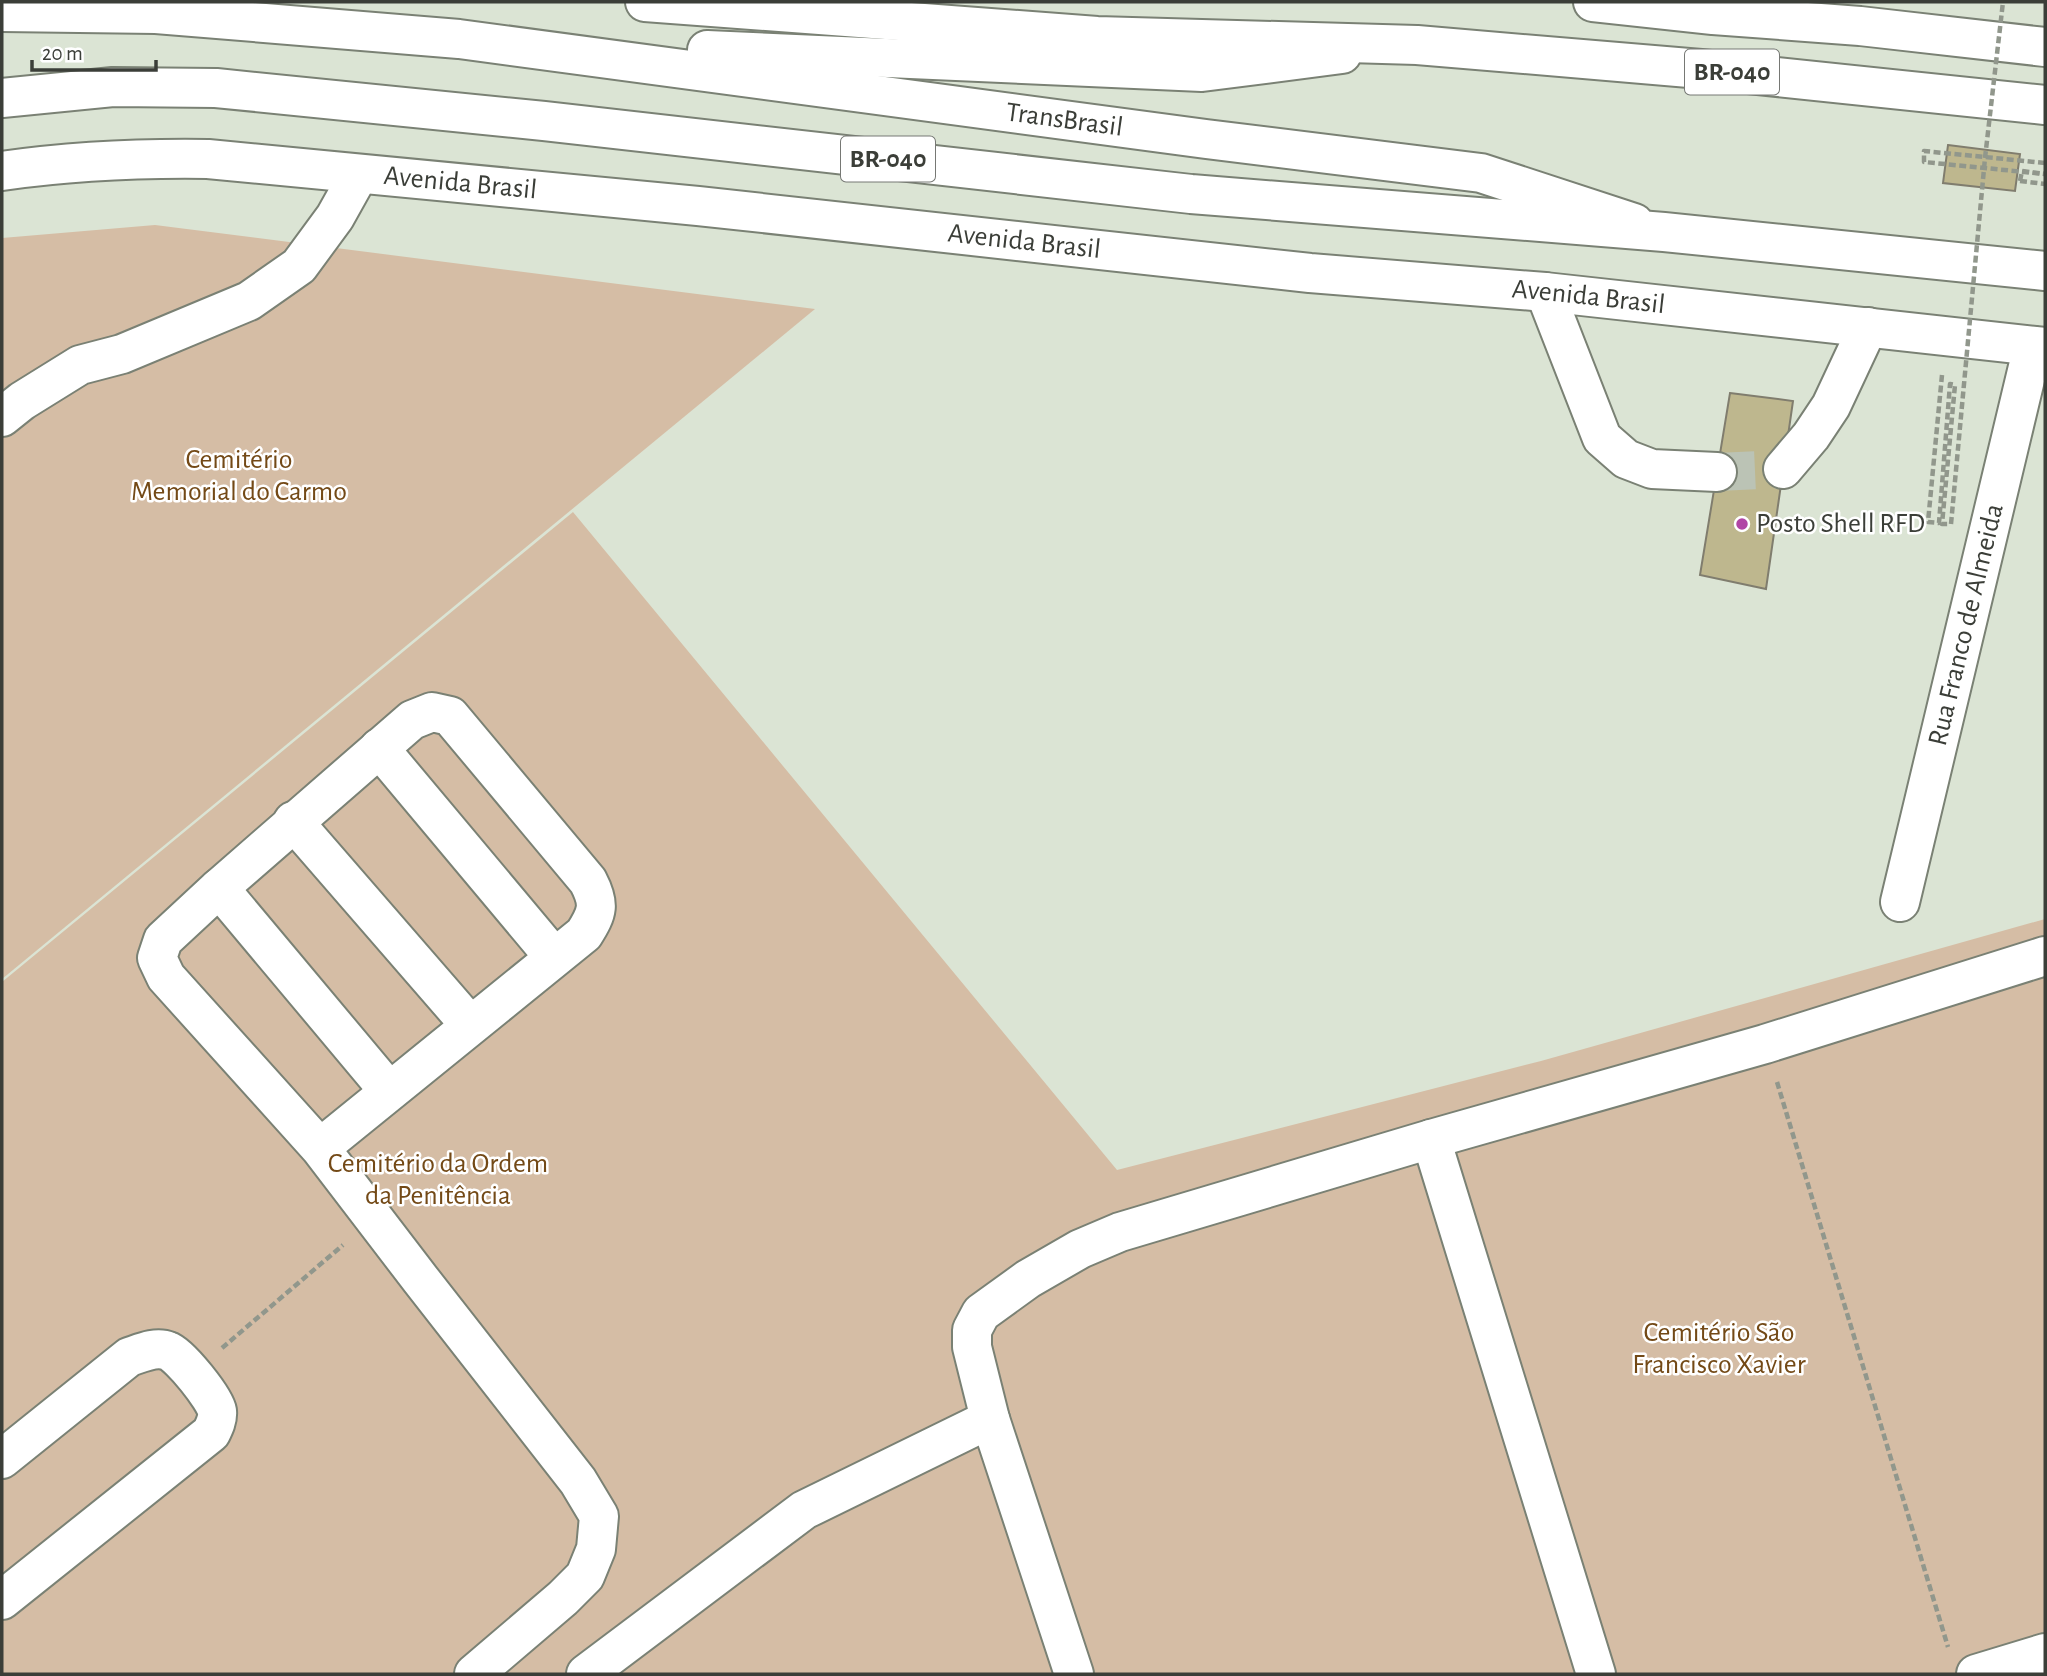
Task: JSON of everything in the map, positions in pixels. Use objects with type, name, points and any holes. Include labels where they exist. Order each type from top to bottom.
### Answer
[{"type":"main road","name":"BR-040","points":[[645,2],[1097,36],[1417,45],[1701,69],[2045,105]]},
{"type":"main road","points":[[1593,2],[1714,8],[2045,47]]},
{"type":"main road","points":[[2,12],[156,14],[443,37]]},
{"type":"main road","name":"TransBrasil","points":[[443,37],[1202,72],[1417,45]]},
{"type":"main road","name":"TransBrasil","points":[[443,37],[1192,138],[1481,173],[1664,232]]},
{"type":"main road","points":[[2,80],[113,87]]},
{"type":"main road","name":"BR-040","points":[[113,87],[216,88],[343,100],[1191,194],[1664,232],[2045,271]]},
{"type":"main road","points":[[2,98],[113,87]]},
{"type":"main road","name":"Avenida Brasil","points":[[2,171],[50,164],[136,158],[208,159],[711,207],[1310,273],[1545,292],[2039,346]]},
{"type":"main road","points":[[2,417],[22,401],[80,365],[122,354],[248,301],[299,266],[335,217],[359,174]]},
{"type":"main road","points":[[1545,292],[1602,438],[1626,458],[1652,469],[1717,472]]},
{"type":"main road","points":[[1783,469],[1811,436],[1831,406],[1868,327]]},
{"type":"main road","name":"Rua Franco de Almeida","points":[[1900,902],[2039,346]]},
{"type":"main road","points":[[320,1148],[584,934],[595,917],[597,897],[589,881],[450,716],[432,712],[412,720],[293,821],[163,940],[157,958],[166,977],[320,1148],[578,1481],[599,1516],[596,1549],[585,1576],[474,1674]]},
{"type":"main road","points":[[379,748],[554,957]]},
{"type":"main road","points":[[293,821],[470,1025]]},
{"type":"main road","points":[[219,888],[389,1091]]},
{"type":"main road","points":[[1074,1674],[990,1419],[972,1347],[972,1330],[981,1313],[1028,1279],[1080,1249],[1120,1232],[1431,1139],[1765,1044],[2045,956]]},
{"type":"main road","points":[[1431,1139],[1596,1674]]},
{"type":"main road","points":[[2,1459],[130,1357],[145,1351],[167,1350],[178,1357],[213,1401],[217,1412],[211,1433],[2,1600]]},
{"type":"main road","points":[[586,1674],[804,1510],[990,1419]]},
{"type":"main road","points":[[1976,1674],[2045,1653]]},
{"type":"path","points":[[1945,336],[1928,522],[1938,523],[1950,384],[1955,384],[1942,524],[1951,524],[1985,158],[2003,2]]},
{"type":"path","points":[[2045,163],[1924,151],[1924,162],[2045,174]]},
{"type":"path","points":[[2045,174],[2022,172],[2020,181],[2045,184]]},
{"type":"path","points":[[1765,1044],[1948,1648]]},
{"type":"path","points":[[192,1374],[375,1219]]},
{"type":"green space","name":"Cemitério Memorial do Carmo","points":[[155,225],[815,309],[2,979],[2,238]]},
{"type":"green space","points":[[573,512],[1117,1170],[1541,1061],[2045,919],[2045,1674],[2,1674],[2,982]]},
{"type":"building","points":[[1948,145],[2020,154],[2015,191],[1943,183]]},
{"type":"building","name":"Posto Shell RFD","points":[[1730,393],[1793,401],[1766,589],[1700,575]]},
{"type":"tunnel","points":[[1717,472],[1783,469]]},
{"type":"place","name":"Posto Shell RFD","points":[[1742,524]]},
{"type":"park label","name":"Cemitério da Ordem da Penitência","points":[[438,1180]]},
{"type":"park label","name":"Cemitério São Francisco Xavier","points":[[1719,1349]]}]
